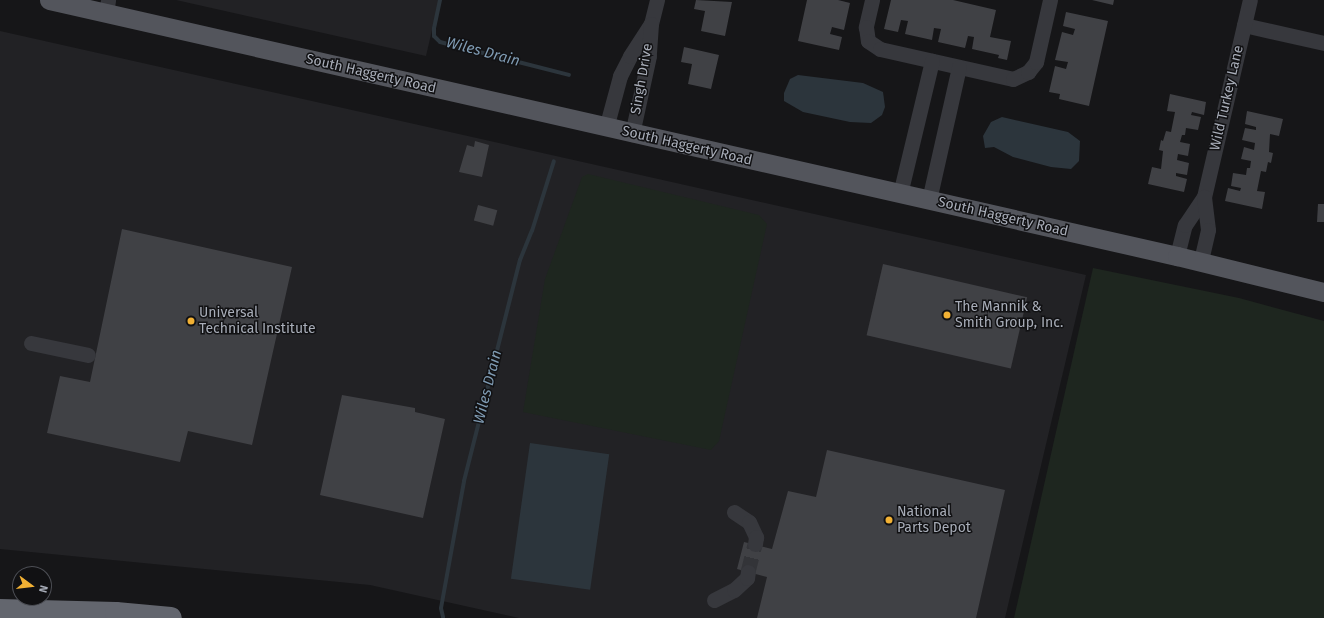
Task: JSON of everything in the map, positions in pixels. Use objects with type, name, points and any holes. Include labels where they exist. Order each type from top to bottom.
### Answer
[{"type":"highway","points":[[0,599],[78,611]]},
{"type":"highway","points":[[0,610],[78,611],[171,618]]},
{"type":"main road","name":"South Haggerty Road","points":[[49,0],[107,6],[606,128],[1201,261],[1324,292]]},
{"type":"street","name":"Singh Drive","points":[[632,134],[649,56],[651,24],[657,0]]},
{"type":"street","points":[[872,0],[866,27],[868,41],[880,49],[1013,79],[1028,72],[1036,62],[1050,0]]},
{"type":"street","name":"Wild Turkey Lane","points":[[1201,261],[1208,230],[1204,197],[1250,0]]},
{"type":"street","name":"Singh Drive","points":[[606,128],[620,76],[630,56],[651,24]]},
{"type":"street","points":[[1244,25],[1324,43]]},
{"type":"street","points":[[900,194],[946,64]]},
{"type":"street","points":[[929,200],[946,64]]},
{"type":"street","name":"Wild Turkey Lane","points":[[1178,256],[1187,220],[1204,197]]},
{"type":"street","points":[[31,342],[88,355]]},
{"type":"street","points":[[734,512],[749,522],[756,537],[755,544]]},
{"type":"street","points":[[714,600],[734,590],[747,578],[748,572]]},
{"type":"shaded area","points":[[176,0],[439,0],[426,56]]},
{"type":"shaded area","points":[[0,31],[1086,275],[1005,618],[519,618],[370,585],[0,549]]},
{"type":"shaded area","points":[[798,75],[863,83],[883,92],[885,107],[882,115],[871,123],[850,122],[803,112],[784,101],[784,93],[790,79]]},
{"type":"shaded area","points":[[1002,117],[1068,132],[1080,141],[1079,161],[1071,169],[1051,167],[1013,157],[994,147],[985,148],[983,136],[991,122]]},
{"type":"shaded area","points":[[588,174],[759,215],[767,224],[719,441],[711,450],[523,412],[545,279],[582,177]]},
{"type":"shaded area","points":[[1093,268],[1239,298],[1324,321],[1324,618],[1014,618]]},
{"type":"shaded area","points":[[530,443],[609,454],[590,590],[511,579]]},
{"type":"building","points":[[696,0],[732,2],[725,36],[701,31],[705,11],[694,9]]},
{"type":"building","points":[[807,0],[838,0],[850,3],[844,30],[832,27],[830,34],[842,37],[839,50],[798,41]]},
{"type":"building","points":[[891,0],[953,0],[996,10],[990,37],[1011,41],[1007,60],[998,58],[999,55],[972,49],[974,37],[968,36],[965,48],[938,42],[941,29],[934,28],[932,40],[905,34],[908,21],[901,20],[898,32],[884,29]]},
{"type":"building","points":[[1092,0],[1114,0],[1113,5]]},
{"type":"building","points":[[1066,12],[1108,21],[1089,106],[1059,99],[1060,94],[1049,92],[1055,66],[1066,69],[1068,62],[1055,60],[1062,32],[1073,35],[1075,29],[1063,26]]},
{"type":"building","points":[[684,47],[719,55],[711,89],[688,84],[692,64],[681,62]]},
{"type":"building","points":[[1170,94],[1206,102],[1204,115],[1192,112],[1191,115],[1201,117],[1198,130],[1186,128],[1185,135],[1182,135],[1180,142],[1190,144],[1188,156],[1178,154],[1177,160],[1189,163],[1187,175],[1176,173],[1176,176],[1187,179],[1184,192],[1148,184],[1152,167],[1161,169],[1163,151],[1159,150],[1161,140],[1163,141],[1166,131],[1171,132],[1175,112],[1167,111]]},
{"type":"building","points":[[1247,111],[1283,119],[1279,136],[1270,134],[1269,152],[1273,153],[1271,163],[1268,162],[1266,172],[1261,171],[1257,191],[1265,192],[1262,209],[1225,201],[1228,188],[1240,191],[1241,188],[1231,186],[1233,173],[1246,175],[1247,168],[1250,168],[1251,161],[1241,159],[1244,147],[1254,150],[1255,143],[1242,140],[1245,128],[1256,130],[1256,127],[1245,124]]},
{"type":"building","points":[[475,141],[489,145],[482,177],[459,172],[467,145],[474,147]]},
{"type":"building","points":[[1318,204],[1324,204],[1324,222],[1317,222]]},
{"type":"building","points":[[478,205],[497,210],[493,226],[474,220]]},
{"type":"building","name":"Universal Technical Institute","points":[[122,229],[292,267],[252,445],[188,431],[180,462],[47,433],[60,376],[90,382]]},
{"type":"building","name":"The Mannik & Smith Group, Inc.","points":[[883,264],[1027,297],[1011,368],[867,335]]},
{"type":"building","points":[[342,395],[415,408],[415,412],[445,419],[423,518],[320,495]]},
{"type":"building","name":"National Parts Depot","points":[[827,450],[1005,490],[976,618],[757,618],[767,577],[737,569],[744,542],[772,549],[788,491],[816,497]]},
{"type":"waterway","name":"Wiles Drain","points":[[440,0],[434,28],[434,36],[440,42],[569,75]]},
{"type":"waterway","name":"Wiles Drain","points":[[443,617],[441,608],[464,481],[520,260],[532,231],[554,161]]},
{"type":"tunnel","points":[[748,572],[755,544]]},
{"type":"place","name":"The Mannik & Smith Group, Inc.","points":[[947,315]]},
{"type":"place","name":"Universal Technical Institute","points":[[191,321]]},
{"type":"place","name":"National Parts Depot","points":[[889,520]]}]
